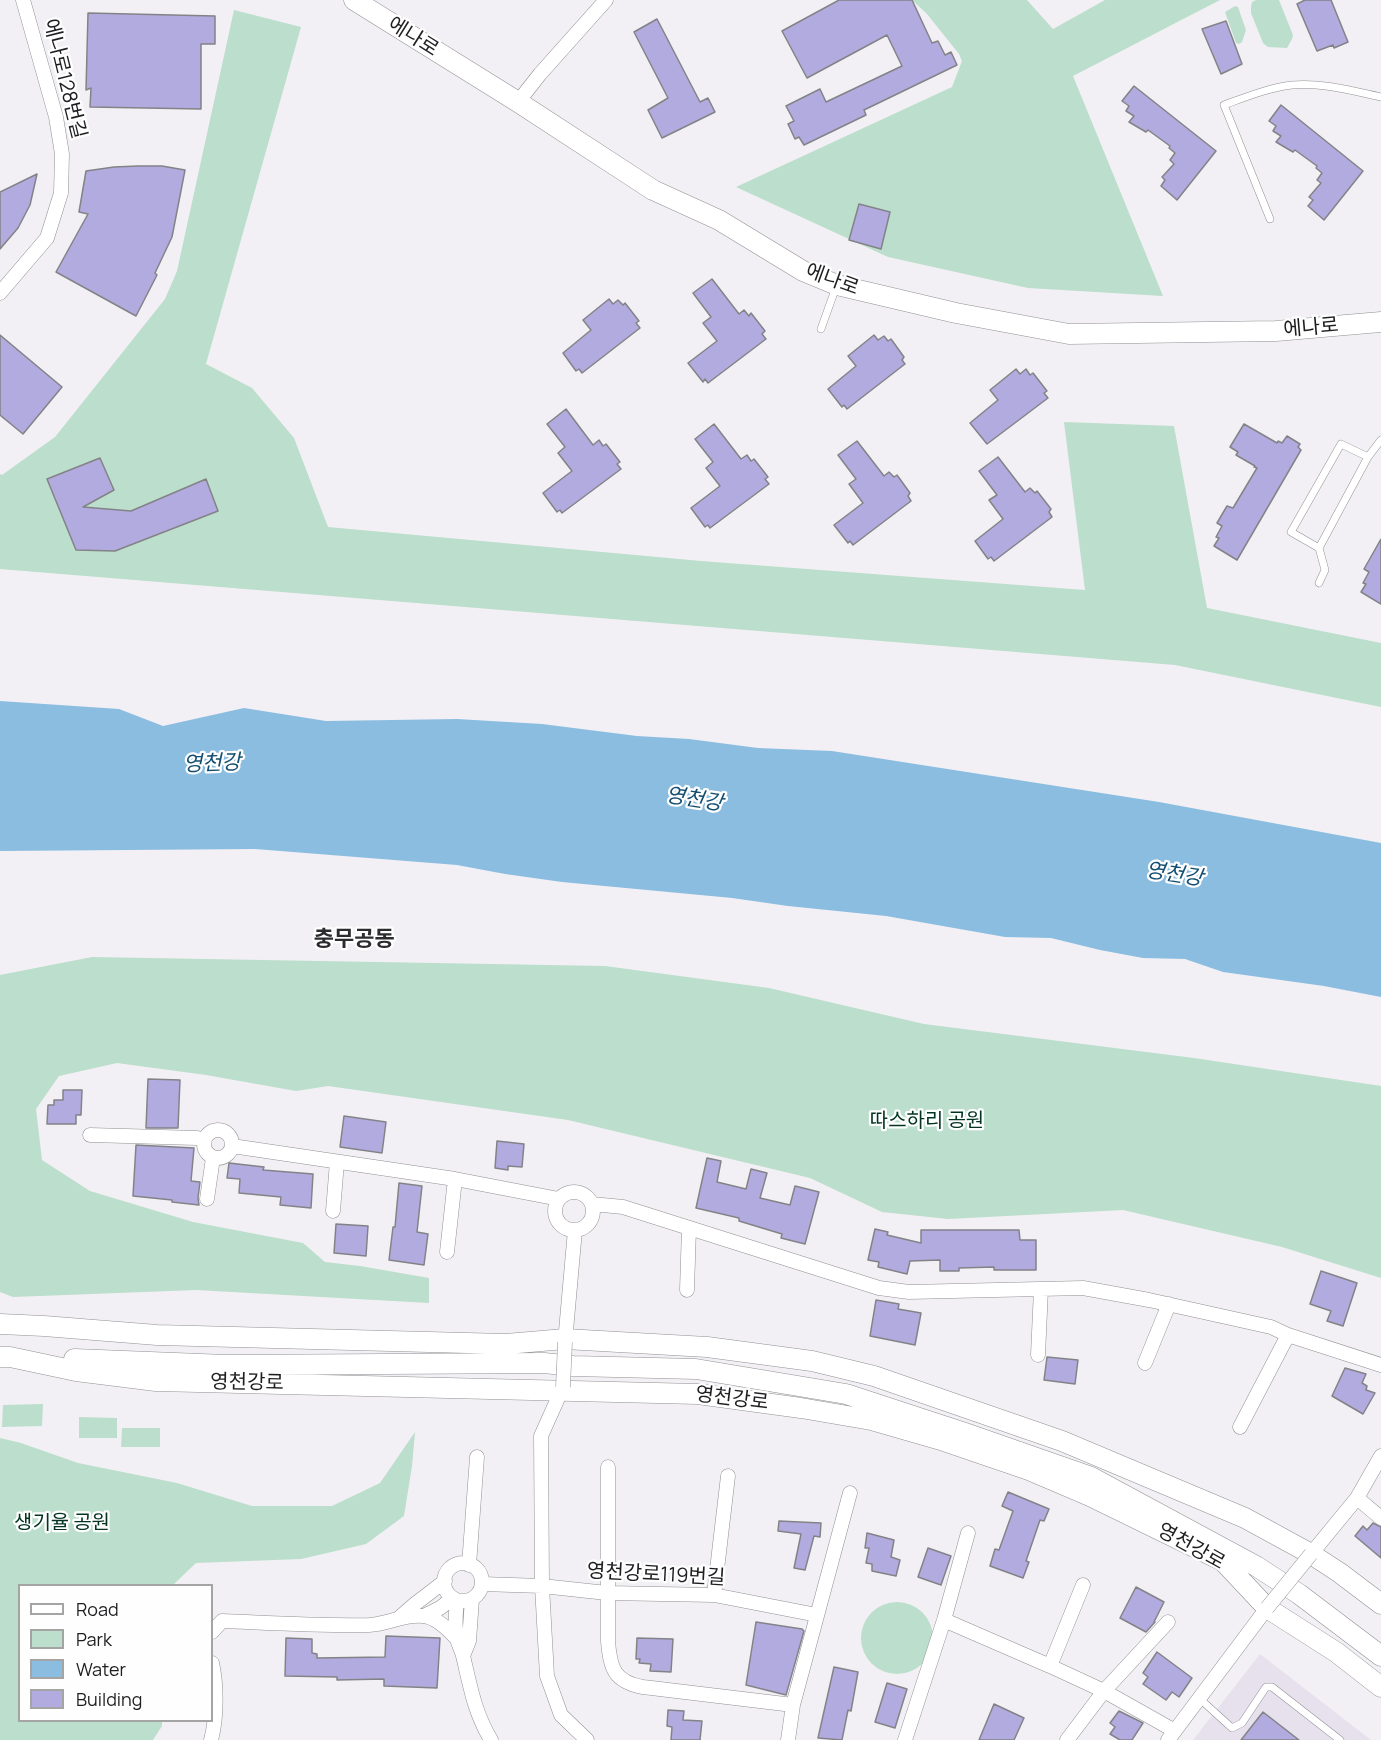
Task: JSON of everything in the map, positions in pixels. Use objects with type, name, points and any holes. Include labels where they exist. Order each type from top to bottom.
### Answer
[{"type":"street","name":"에나로128번길","points":[[0,293],[47,238],[62,193],[62,154],[56,117],[23,0]]},
{"type":"street","name":"에나로","points":[[357,0],[653,190],[718,220],[803,271],[837,285],[956,314],[1069,334],[1276,331],[1381,322]]},
{"type":"street","points":[[518,102],[606,0]]},
{"type":"street","points":[[218,1130],[227,1134],[231,1146],[225,1156],[213,1158],[204,1149],[204,1140],[210,1133],[218,1130]]},
{"type":"street","points":[[90,1135],[204,1140]]},
{"type":"street","points":[[231,1146],[455,1179],[559,1199]]},
{"type":"street","points":[[207,1199],[213,1158]]},
{"type":"street","points":[[333,1211],[337,1162]]},
{"type":"street","points":[[447,1252],[455,1179]]},
{"type":"street","points":[[568,1192],[580,1192],[592,1204],[590,1222],[575,1230],[559,1222],[555,1211],[559,1199],[568,1192]]},
{"type":"street","points":[[592,1204],[623,1207],[879,1288],[909,1292],[1083,1288],[1169,1304],[1271,1327],[1288,1335],[1381,1365]]},
{"type":"street","points":[[687,1290],[689,1228]]},
{"type":"street","points":[[575,1230],[563,1389],[541,1436],[542,1586],[547,1676],[561,1715],[587,1740]]},
{"type":"street","points":[[1038,1355],[1041,1289]]},
{"type":"street","points":[[1145,1364],[1169,1304]]},
{"type":"street","points":[[0,1324],[157,1335],[506,1344],[565,1341],[707,1347],[812,1361],[874,1376],[1062,1441],[1245,1518],[1311,1554],[1381,1604]]},
{"type":"street","points":[[1240,1427],[1288,1335]]},
{"type":"street","name":"영천강로","points":[[5,1357],[76,1371],[156,1381],[698,1394],[871,1420],[944,1441],[1029,1470],[1090,1496],[1223,1561],[1268,1608],[1336,1652],[1381,1687]]},
{"type":"street","name":"영천강로","points":[[5,1357],[226,1365],[544,1363],[573,1366],[645,1367],[696,1370],[846,1394],[1091,1477],[1256,1566],[1299,1594],[1381,1656]]},
{"type":"street","points":[[945,1620],[1104,1691],[1172,1736],[1268,1608],[1357,1498],[1381,1456]]},
{"type":"street","points":[[469,1565],[477,1457]]},
{"type":"street","points":[[608,1467],[607,1593],[610,1663],[621,1679],[629,1684],[793,1705]]},
{"type":"street","points":[[714,1595],[729,1476]]},
{"type":"street","points":[[788,1740],[793,1705],[850,1493]]},
{"type":"street","points":[[1357,1498],[1381,1518]]},
{"type":"street","points":[[910,1738],[968,1533]]},
{"type":"street","points":[[456,1565],[469,1565],[479,1572],[482,1584],[477,1596],[472,1599],[464,1601],[455,1599],[445,1588],[446,1575],[456,1565]]},
{"type":"street","points":[[399,1618],[445,1581]]},
{"type":"street","name":"영천강로119번길","points":[[482,1584],[542,1586],[607,1593],[714,1595],[817,1616]]},
{"type":"street","points":[[1050,1666],[1083,1585]]},
{"type":"street","points":[[213,1631],[222,1621],[373,1625],[399,1618],[424,1616],[455,1599]]},
{"type":"street","points":[[455,1599],[457,1639],[464,1656],[472,1698],[491,1740]]},
{"type":"street","points":[[464,1656],[468,1641],[472,1599]]},
{"type":"street","points":[[424,1616],[448,1629],[457,1639]]},
{"type":"street","points":[[1067,1740],[1104,1691],[1168,1622]]},
{"type":"street","points":[[211,1740],[214,1728],[215,1676],[213,1667]]},
{"type":"lane","points":[[1270,219],[1224,105],[1259,92],[1294,85],[1334,87],[1381,97]]},
{"type":"lane","points":[[821,328],[837,285]]},
{"type":"lane","points":[[1319,583],[1325,570],[1319,548],[1368,457],[1381,440]]},
{"type":"lane","points":[[1319,548],[1291,532],[1341,444],[1368,457]]},
{"type":"lane","points":[[1200,1699],[1232,1728],[1242,1723],[1266,1687],[1272,1687],[1340,1740]]},
{"type":"shaded area","points":[[1260,1654],[1371,1740],[1193,1740]]},
{"type":"green space","points":[[912,0],[1027,0],[1053,29],[1105,0],[1220,0],[1073,76],[1163,296],[1028,288],[888,257],[736,187],[952,87],[962,61],[959,54],[927,14]]},
{"type":"green space","points":[[1279,0],[1293,35],[1287,48],[1268,47],[1263,43],[1251,13],[1252,2]]},
{"type":"green space","points":[[1235,6],[1238,7],[1246,30],[1239,44],[1236,43],[1225,12]]},
{"type":"green space","points":[[234,10],[301,27],[206,364],[252,388],[294,438],[328,527],[701,561],[1085,590],[1064,422],[1174,426],[1207,608],[1381,643],[1381,707],[1175,665],[0,569],[0,474],[2,475],[55,437],[165,299],[177,271]]},
{"type":"green space","name":"따스하리 공원","points":[[92,957],[605,966],[769,988],[924,1024],[1194,1058],[1381,1086],[1381,1278],[1282,1247],[1123,1210],[948,1219],[882,1212],[810,1178],[568,1120],[328,1086],[296,1091],[206,1075],[117,1063],[59,1076],[36,1109],[42,1160],[90,1191],[193,1222],[303,1243],[325,1262],[429,1278],[429,1303],[196,1290],[13,1297],[0,1292],[0,975]]},
{"type":"green space","points":[[43,1404],[42,1426],[2,1427],[3,1405]]},
{"type":"green space","points":[[79,1417],[117,1418],[117,1438],[79,1438]]},
{"type":"green space","points":[[122,1428],[160,1428],[160,1447],[121,1447]]},
{"type":"green space","name":"생기율 공원","points":[[415,1432],[404,1516],[366,1544],[301,1559],[196,1563],[174,1584],[18,1584],[18,1722],[162,1722],[162,1726],[153,1740],[0,1740],[0,1438],[78,1463],[177,1483],[252,1506],[332,1506],[380,1483]]},
{"type":"green space","points":[[890,1602],[904,1602],[923,1612],[933,1631],[933,1645],[923,1664],[904,1674],[890,1674],[871,1664],[861,1645],[861,1631],[871,1612]]},
{"type":"water","name":"영천강","points":[[0,701],[119,709],[163,726],[244,708],[326,721],[457,719],[542,724],[758,748],[832,751],[1159,802],[1381,843],[1381,997],[1324,986],[1223,972],[1185,959],[1143,958],[1051,938],[1005,937],[886,916],[732,898],[562,882],[457,865],[255,849],[0,851]]},
{"type":"building","points":[[839,0],[912,0],[932,43],[938,41],[945,55],[951,52],[957,65],[864,110],[866,115],[804,145],[799,137],[795,139],[788,124],[794,121],[786,106],[820,89],[826,102],[902,66],[887,35],[807,78],[782,31]]},
{"type":"building","points":[[1305,0],[1331,0],[1348,42],[1334,48],[1333,45],[1317,51],[1297,4]]},
{"type":"building","points":[[88,13],[215,16],[215,44],[201,44],[201,109],[90,107],[91,88],[86,90]]},
{"type":"building","points":[[657,19],[700,102],[708,98],[715,112],[662,138],[648,110],[668,98],[634,32]]},
{"type":"building","points":[[1226,21],[1242,64],[1221,74],[1202,29]]},
{"type":"building","points":[[1134,86],[1216,151],[1177,200],[1161,186],[1165,180],[1162,177],[1174,164],[1170,160],[1175,153],[1169,148],[1170,146],[1148,130],[1146,132],[1129,122],[1134,116],[1126,111],[1129,106],[1122,101]]},
{"type":"building","points":[[1281,105],[1363,171],[1324,220],[1308,206],[1313,200],[1309,197],[1321,183],[1317,180],[1322,173],[1316,168],[1317,166],[1295,150],[1293,152],[1276,142],[1281,136],[1273,131],[1276,126],[1269,121]]},
{"type":"building","points":[[162,166],[185,170],[172,237],[155,273],[157,275],[136,316],[56,272],[88,214],[79,212],[86,171]]},
{"type":"building","points":[[37,174],[30,205],[18,228],[0,249],[0,192]]},
{"type":"building","points":[[859,204],[890,212],[881,249],[849,240]]},
{"type":"building","points":[[712,279],[739,314],[744,310],[749,316],[751,313],[765,331],[762,334],[766,339],[708,383],[705,379],[703,382],[688,363],[717,341],[703,323],[711,317],[693,293]]},
{"type":"building","points":[[609,299],[613,304],[618,300],[623,305],[625,303],[639,321],[636,323],[640,328],[582,373],[579,369],[576,371],[563,353],[591,330],[583,320]]},
{"type":"building","points":[[0,335],[62,387],[23,434],[0,415]]},
{"type":"building","points":[[874,335],[878,340],[884,336],[888,341],[891,339],[904,357],[902,360],[905,364],[847,409],[844,405],[842,407],[828,389],[856,366],[848,356]]},
{"type":"building","points":[[1016,369],[1020,374],[1026,369],[1030,375],[1033,373],[1047,391],[1044,393],[1048,398],[987,444],[970,423],[998,400],[990,390]]},
{"type":"building","points":[[566,409],[593,445],[599,440],[603,446],[606,444],[620,462],[617,464],[621,469],[562,513],[560,510],[557,512],[543,493],[572,471],[558,453],[565,447],[547,424]]},
{"type":"building","points":[[714,424],[741,459],[747,455],[751,461],[754,459],[768,477],[765,479],[769,484],[710,528],[708,525],[705,527],[691,508],[720,486],[706,468],[713,462],[695,439]]},
{"type":"building","points":[[1244,424],[1277,443],[1278,441],[1282,443],[1287,436],[1300,444],[1298,447],[1301,450],[1237,560],[1214,546],[1222,526],[1217,523],[1227,506],[1233,508],[1257,468],[1236,455],[1238,452],[1230,447]]},
{"type":"building","points":[[857,441],[884,476],[889,472],[894,477],[897,475],[910,493],[908,496],[911,501],[853,545],[850,541],[848,543],[834,525],[863,503],[849,484],[856,479],[838,455]]},
{"type":"building","points":[[998,457],[1025,492],[1030,488],[1035,493],[1037,491],[1051,509],[1049,512],[1052,517],[994,561],[991,557],[988,559],[975,541],[1003,519],[989,500],[997,495],[979,471]]},
{"type":"building","points":[[100,458],[114,490],[83,507],[131,511],[206,479],[218,511],[115,551],[76,550],[47,479]]},
{"type":"building","points":[[1381,539],[1381,604],[1361,592],[1369,572],[1364,569]]},
{"type":"building","points":[[148,1079],[180,1080],[178,1128],[146,1128]]},
{"type":"building","points":[[63,1090],[82,1090],[81,1115],[76,1115],[76,1124],[47,1124],[48,1105],[54,1105],[54,1100],[63,1100]]},
{"type":"building","points":[[344,1116],[386,1122],[382,1153],[340,1147]]},
{"type":"building","points":[[497,1141],[524,1144],[522,1167],[508,1166],[508,1170],[495,1168]]},
{"type":"building","points":[[136,1145],[194,1148],[191,1181],[200,1182],[199,1205],[133,1196]]},
{"type":"building","points":[[707,1158],[721,1161],[717,1182],[746,1189],[751,1169],[767,1173],[760,1198],[790,1205],[795,1186],[819,1192],[805,1244],[781,1238],[782,1234],[739,1221],[739,1218],[696,1208]]},
{"type":"building","points":[[229,1163],[264,1167],[263,1170],[313,1174],[311,1208],[280,1205],[281,1197],[239,1193],[240,1179],[227,1178]]},
{"type":"building","points":[[399,1183],[422,1186],[417,1232],[428,1234],[424,1265],[389,1260]]},
{"type":"building","points":[[336,1224],[368,1226],[366,1256],[334,1253]]},
{"type":"building","points":[[875,1229],[888,1232],[887,1235],[921,1243],[921,1230],[1019,1230],[1020,1240],[1036,1240],[1036,1270],[994,1270],[994,1267],[940,1271],[940,1260],[910,1261],[907,1274],[878,1267],[879,1262],[868,1260]]},
{"type":"building","points":[[1321,1271],[1357,1283],[1343,1326],[1327,1321],[1331,1311],[1310,1304]]},
{"type":"building","points":[[876,1300],[899,1304],[898,1309],[921,1313],[915,1345],[870,1336]]},
{"type":"building","points":[[1047,1357],[1078,1360],[1075,1384],[1044,1380]]},
{"type":"building","points":[[1345,1368],[1366,1374],[1362,1383],[1367,1386],[1366,1390],[1375,1393],[1363,1414],[1332,1396]]},
{"type":"building","points":[[1008,1492],[1049,1509],[1044,1521],[1040,1520],[1026,1561],[1029,1562],[1023,1578],[990,1566],[995,1549],[999,1550],[1013,1511],[1002,1506]]},
{"type":"building","points":[[779,1521],[821,1523],[820,1537],[814,1536],[805,1570],[794,1568],[801,1534],[778,1531]]},
{"type":"building","points":[[1373,1523],[1381,1527],[1381,1558],[1355,1536],[1363,1526],[1367,1530]]},
{"type":"building","points":[[867,1533],[894,1540],[891,1557],[900,1560],[896,1576],[872,1571],[872,1564],[866,1563],[869,1548],[865,1548]]},
{"type":"building","points":[[928,1548],[951,1556],[941,1585],[918,1577]]},
{"type":"building","points":[[1136,1587],[1164,1602],[1155,1622],[1146,1632],[1120,1618]]},
{"type":"building","points":[[756,1622],[804,1631],[786,1695],[746,1685]]},
{"type":"building","points":[[386,1636],[440,1638],[437,1688],[384,1686],[384,1679],[337,1680],[337,1677],[285,1676],[286,1638],[312,1639],[312,1653],[317,1654],[317,1658],[385,1657]]},
{"type":"building","points":[[637,1638],[673,1639],[671,1672],[650,1671],[651,1664],[639,1663],[640,1659],[636,1659]]},
{"type":"building","points":[[1157,1652],[1192,1678],[1179,1697],[1172,1692],[1166,1700],[1143,1684],[1148,1677],[1143,1673]]},
{"type":"building","points":[[834,1667],[858,1672],[851,1711],[848,1710],[842,1740],[818,1738]]},
{"type":"building","points":[[887,1683],[907,1689],[895,1728],[875,1722]]},
{"type":"building","points":[[994,1704],[1024,1718],[1014,1740],[979,1740]]},
{"type":"building","points":[[668,1710],[684,1711],[683,1720],[702,1721],[700,1740],[671,1740],[672,1727],[667,1726]]},
{"type":"building","points":[[1119,1711],[1143,1723],[1132,1740],[1120,1740],[1110,1734],[1115,1727],[1110,1723]]},
{"type":"building","points":[[1263,1712],[1299,1740],[1241,1740]]},
{"type":"district","name":"충무공동","points":[[354,940]]}]
